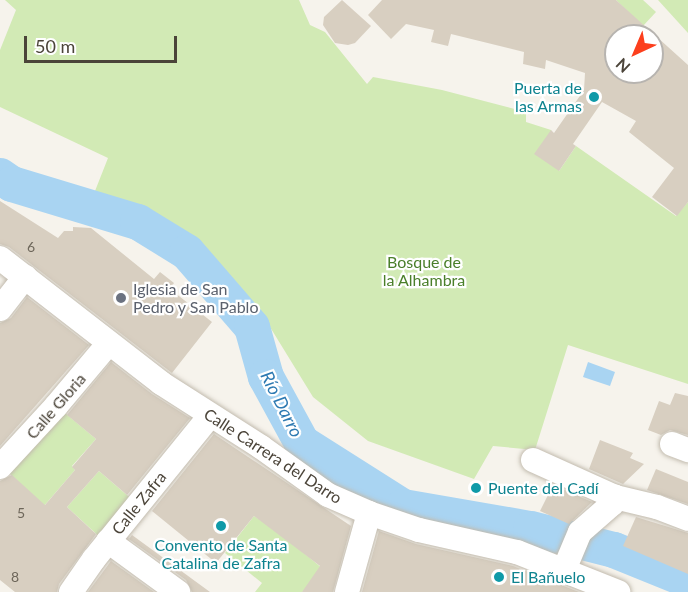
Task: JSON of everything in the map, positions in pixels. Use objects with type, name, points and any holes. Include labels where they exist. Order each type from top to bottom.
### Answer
[{"type":"street","name":"Calle Carrera del Darro","points":[[0,258],[161,383],[261,447],[328,495],[369,513],[419,530],[567,563],[618,592]]},
{"type":"street","points":[[0,309],[25,277]]},
{"type":"street","name":"Calle Gloria","points":[[0,467],[56,406],[109,342]]},
{"type":"street","name":"Calle Zafra","points":[[72,592],[108,541],[210,416]]},
{"type":"street","points":[[533,460],[615,497],[657,507],[688,519]]},
{"type":"street","points":[[567,563],[580,532],[612,504],[615,497]]},
{"type":"street","points":[[347,592],[369,513]]},
{"type":"street","points":[[108,541],[178,592]]},
{"type":"green space","name":"Bosque de la Alhambra","points":[[5,0],[299,0],[310,25],[325,32],[367,84],[373,77],[442,90],[526,112],[526,122],[551,130],[559,171],[576,146],[676,216],[688,202],[688,384],[568,345],[535,450],[493,446],[474,479],[368,441],[313,397],[262,314],[196,239],[95,191],[108,158],[0,107],[0,50],[16,10]]},
{"type":"green space","points":[[616,0],[643,0],[656,12],[645,24],[641,24]]},
{"type":"green space","points":[[658,0],[688,0],[688,33]]},
{"type":"green space","points":[[59,408],[96,439],[72,466],[75,470],[44,506],[4,468]]},
{"type":"green space","points":[[99,471],[135,502],[105,542],[67,507]]},
{"type":"green space","points":[[254,516],[276,530],[334,578],[302,592],[255,592],[262,583],[225,553]]},
{"type":"water","points":[[588,362],[615,372],[610,386],[583,377]]},
{"type":"building","points":[[342,0],[371,26],[355,43],[348,45],[335,43],[323,25],[324,17]]},
{"type":"building","points":[[382,0],[616,0],[643,24],[604,24],[604,84],[664,84],[664,43],[688,65],[688,202],[677,216],[652,197],[674,168],[629,132],[636,121],[602,102],[573,144],[576,146],[559,171],[534,154],[551,130],[554,133],[584,90],[585,73],[546,60],[545,69],[523,64],[524,52],[451,34],[448,46],[431,42],[434,30],[406,24],[391,39],[368,15]]},
{"type":"building","name":"Iglesia de San Pedro y San Pablo","points":[[0,201],[58,238],[64,231],[73,231],[73,227],[91,228],[154,279],[160,272],[174,283],[170,289],[212,322],[172,373],[9,247],[0,244]]},
{"type":"building","points":[[27,297],[89,345],[0,446],[0,323],[11,318]]},
{"type":"building","points":[[111,362],[152,394],[190,418],[127,495],[99,471],[67,507],[96,534],[59,584],[57,592],[15,592],[0,580],[0,481],[12,475],[45,505],[75,470],[72,467],[96,439],[67,415]]},
{"type":"building","points":[[675,393],[688,396],[688,435],[670,430],[661,435],[648,430],[659,401],[670,405]]},
{"type":"building","points":[[214,434],[351,526],[333,592],[302,592],[320,566],[254,516],[216,563],[152,511]]},
{"type":"building","points":[[600,440],[633,453],[630,458],[644,464],[623,484],[589,469]]},
{"type":"building","points":[[656,469],[688,482],[688,504],[647,490]]},
{"type":"building","points":[[553,485],[592,502],[569,524],[540,511]]},
{"type":"building","points":[[636,517],[688,533],[688,574],[623,546]]},
{"type":"building","points":[[379,531],[416,544],[513,566],[579,592],[362,592]]},
{"type":"building","points":[[132,535],[210,592],[192,592],[186,580],[129,539]]},
{"type":"building","points":[[111,561],[154,592],[88,592]]},
{"type":"waterway","name":"Río Darro","points":[[0,176],[12,184],[138,222],[187,252],[252,327],[266,377],[302,443],[403,507],[531,529],[614,550],[688,580]]},
{"type":"place","name":"Puerta de las Armas","points":[[594,97]]},
{"type":"place","name":"Iglesia de San Pedro y San Pablo","points":[[121,298]]},
{"type":"place","name":"Puente del Cadí","points":[[476,488]]},
{"type":"place","name":"Convento de Santa Catalina de Zafra","points":[[221,526]]},
{"type":"place","name":"El Bañuelo","points":[[499,577]]}]
